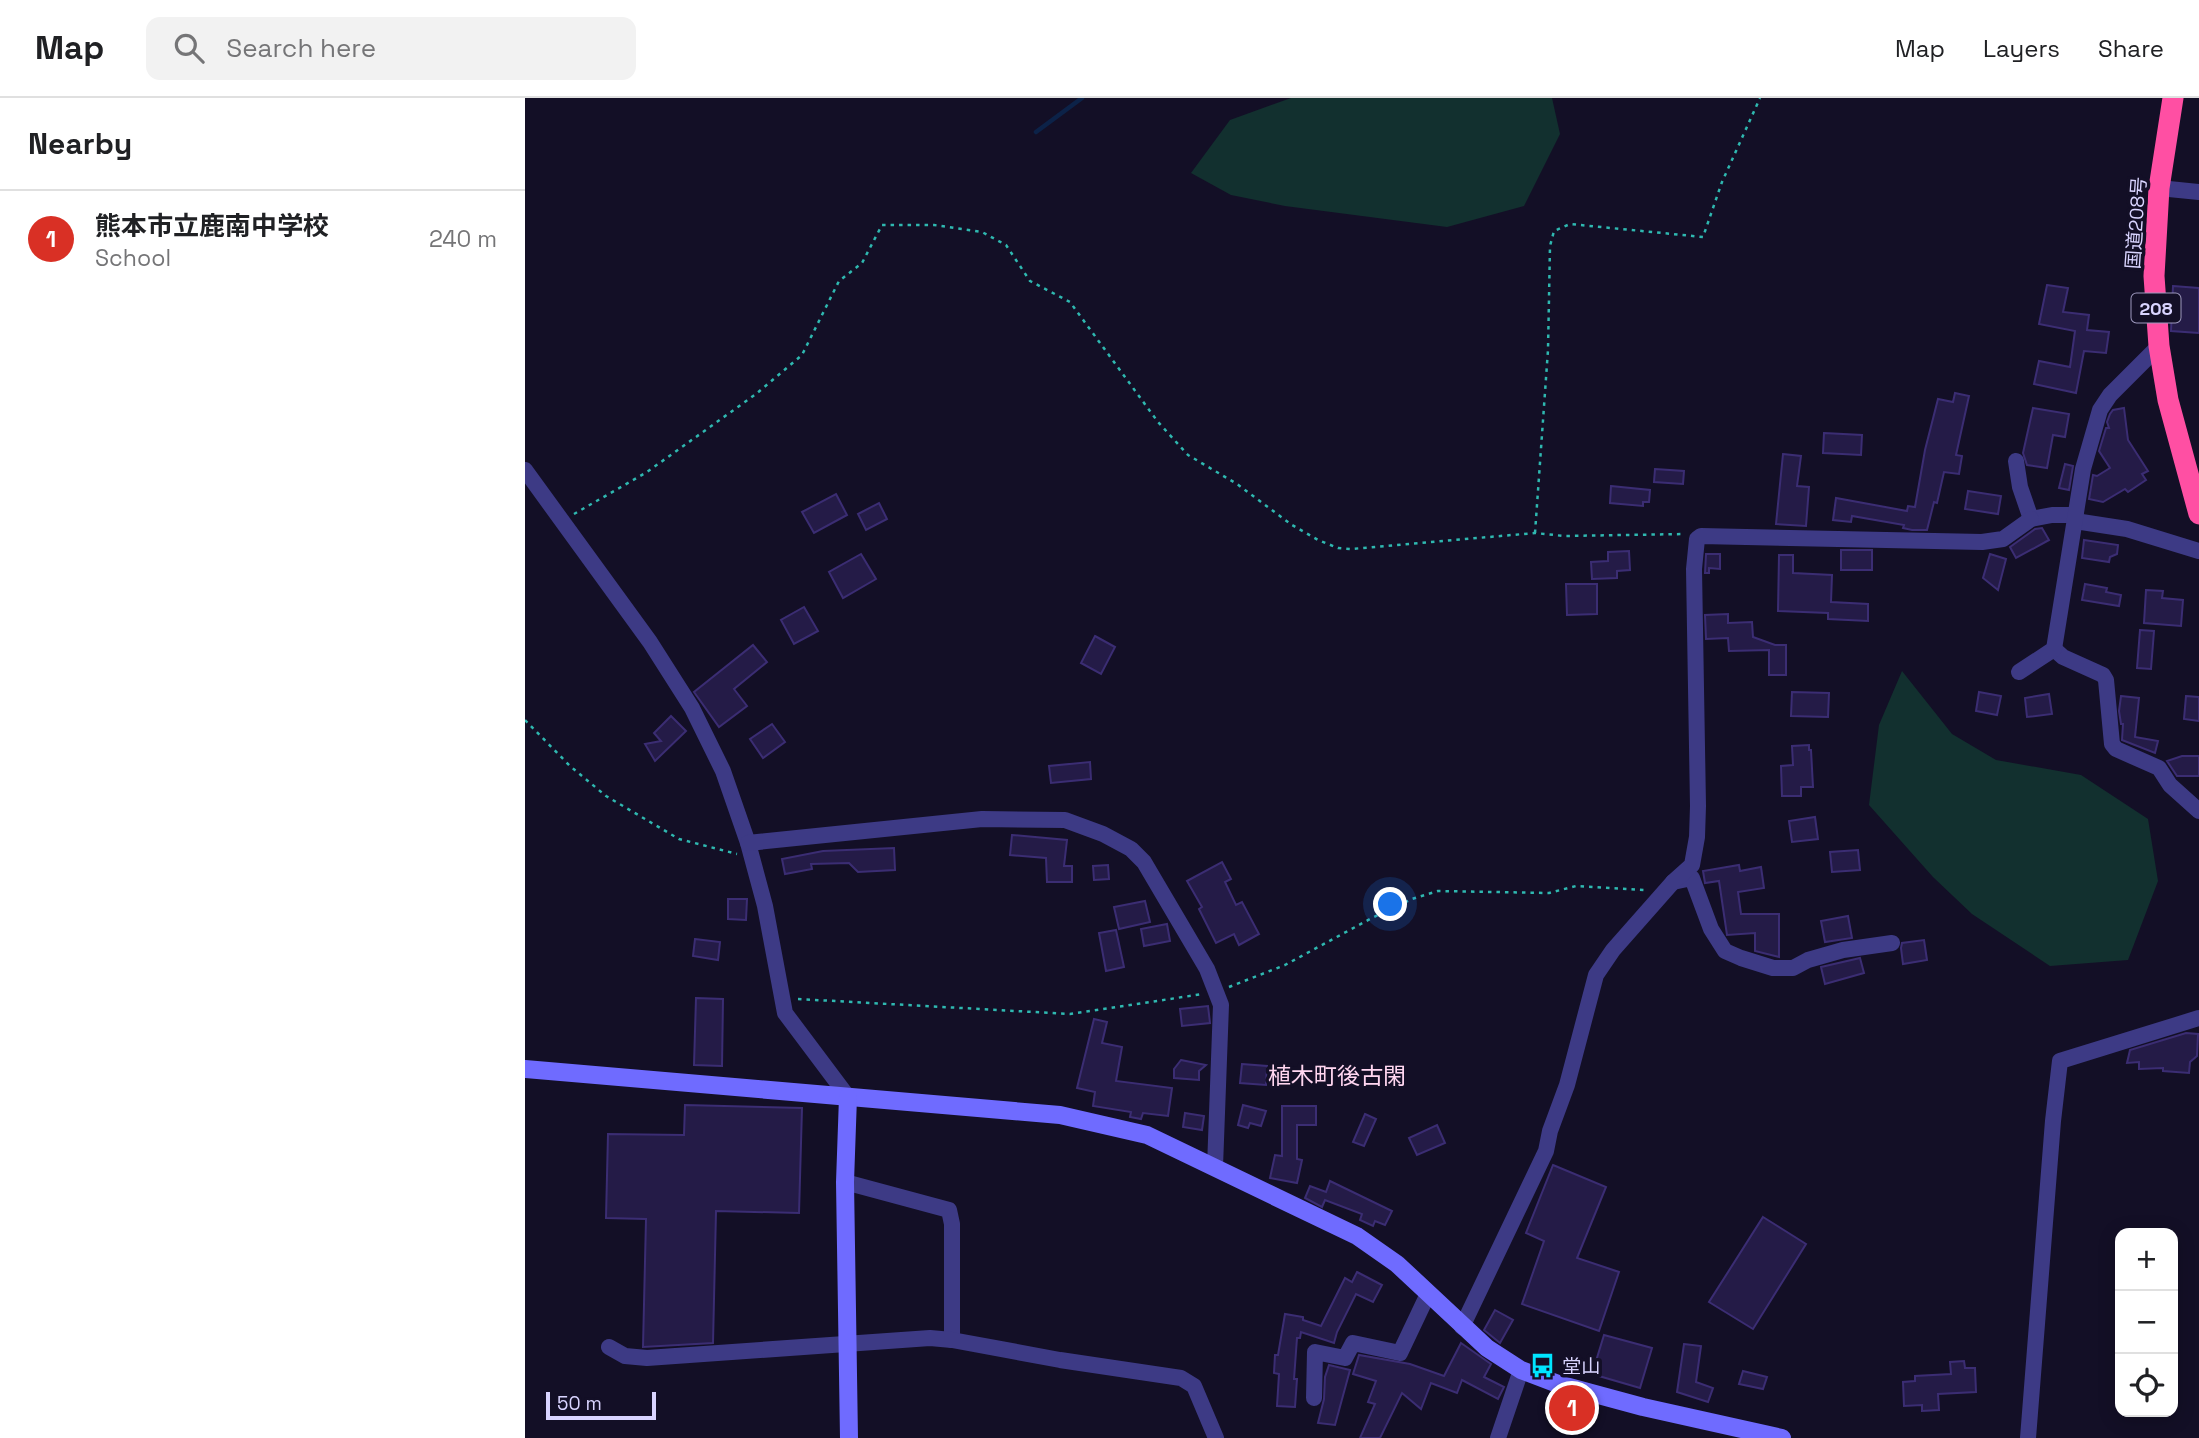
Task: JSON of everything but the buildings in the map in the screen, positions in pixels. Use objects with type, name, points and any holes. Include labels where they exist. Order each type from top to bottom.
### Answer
[{"type":"highway","name":"国道208号","points":[[2173,98],[2159,188],[2154,276],[2159,346],[2168,400],[2199,514]]},
{"type":"street","points":[[2159,188],[2199,192]]},
{"type":"street","points":[[2019,672],[2054,649],[2083,468],[2100,410],[2110,395],[2159,346]]},
{"type":"street","points":[[2016,461],[2020,487],[2031,519]]},
{"type":"street","points":[[525,470],[650,642],[692,708],[723,771],[750,851],[765,906],[785,1013],[848,1097],[845,1182],[849,1438]]},
{"type":"street","points":[[1462,1327],[1546,1151],[1550,1131],[1567,1085],[1595,975],[1613,950],[1692,864],[1697,837],[1694,569],[1697,539],[1700,536],[1982,542],[2003,539],[2031,519],[2052,515],[2127,529],[2199,551]]},
{"type":"street","points":[[2054,649],[2063,657],[2103,675],[2106,680],[2112,744],[2116,749],[2159,768],[2169,785],[2199,811]]},
{"type":"street","points":[[750,851],[982,819],[1065,820],[1103,834],[1131,849],[1144,862],[1207,969],[1221,1005],[1215,1167]]},
{"type":"street","points":[[1669,886],[1692,878],[1711,929],[1725,951],[1773,968],[1793,968],[1808,960],[1843,950],[1892,943]]},
{"type":"street","points":[[2028,1438],[2060,1061],[2199,1018]]},
{"type":"street","points":[[525,1069],[1061,1115],[1147,1135],[1357,1236],[1397,1264],[1487,1348],[1521,1370],[1558,1384],[1643,1407],[1783,1438]]},
{"type":"street","points":[[845,1182],[949,1210],[952,1224],[952,1340]]},
{"type":"street","points":[[1314,1398],[1315,1352],[1345,1358],[1353,1343],[1400,1353],[1428,1294]]},
{"type":"street","points":[[609,1347],[625,1356],[647,1358],[930,1338],[952,1340],[1181,1378],[1194,1386],[1216,1438]]},
{"type":"street","points":[[1498,1438],[1521,1370]]},
{"type":"path","points":[[1535,533],[1548,350],[1550,246],[1554,231],[1570,224],[1703,237],[1723,182],[1760,98]]},
{"type":"path","points":[[562,521],[647,472],[756,394],[803,355],[839,281],[862,263],[882,225],[934,225],[982,232],[1006,245],[1030,281],[1070,302],[1158,422],[1188,455],[1237,484],[1292,525],[1318,540],[1338,548],[1351,549],[1535,533],[1564,536],[1694,534],[1697,539]]},
{"type":"path","points":[[525,720],[606,796],[651,823],[679,839],[750,851]]},
{"type":"path","points":[[782,998],[1070,1014],[1216,992],[1285,965],[1370,919],[1412,900],[1445,890],[1549,893],[1576,886],[1669,886]]},
{"type":"green space","points":[[1291,98],[1552,98],[1560,134],[1524,206],[1447,227],[1285,206],[1231,195],[1191,173],[1230,120]]},
{"type":"green space","points":[[1902,671],[1952,734],[1996,760],[2081,775],[2148,819],[2158,881],[2128,960],[2050,966],[1972,914],[1933,877],[1869,805],[1879,725]]},
{"type":"waterway","points":[[1036,132],[1082,98]]},
{"type":"place","name":"堂山","points":[[1542,1366]]},
{"type":"place","name":"熊本市立鹿南中学校","points":[[1572,1408]]},
{"type":"district","name":"植木町後古閑","points":[[1337,1076]]}]
